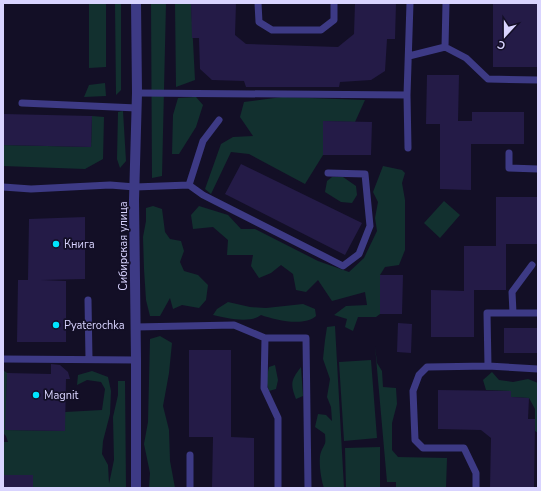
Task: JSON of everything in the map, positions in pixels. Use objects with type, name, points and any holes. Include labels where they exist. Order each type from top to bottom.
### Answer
[{"type":"street","name":"Сибирская улица","points":[[136,3],[136,488]]},
{"type":"lane","points":[[258,3],[259,22],[272,30],[321,30],[334,20],[334,3]]},
{"type":"lane","points":[[408,148],[407,95],[410,3]]},
{"type":"lane","points":[[445,47],[446,3]]},
{"type":"lane","points":[[408,56],[445,47],[466,58],[488,79],[538,80]]},
{"type":"lane","points":[[137,93],[407,95]]},
{"type":"lane","points":[[22,102],[137,108]]},
{"type":"lane","points":[[189,185],[203,141],[219,120]]},
{"type":"lane","points":[[508,153],[509,168],[538,169]]},
{"type":"lane","points":[[3,187],[31,189],[110,185],[135,187],[189,185],[203,195],[342,266],[359,254],[370,226],[365,174],[328,173]]},
{"type":"lane","points":[[513,313],[512,292],[532,265]]},
{"type":"lane","points":[[88,300],[89,359]]},
{"type":"lane","points":[[488,366],[487,313],[538,313]]},
{"type":"lane","points":[[135,327],[234,324],[265,338],[306,338],[308,488]]},
{"type":"lane","points":[[265,338],[264,388],[278,418],[278,488]]},
{"type":"lane","points":[[3,359],[136,360]]},
{"type":"lane","points":[[476,488],[476,473],[464,448],[423,448],[415,440],[413,391],[419,375],[427,367],[488,366],[538,369]]},
{"type":"lane","points":[[190,455],[190,488]]},
{"type":"green space","points":[[89,3],[106,3],[106,67],[89,68]]},
{"type":"green space","points":[[115,3],[121,3],[121,90],[116,95]]},
{"type":"green space","points":[[151,3],[166,3],[162,176],[152,178]]},
{"type":"green space","points":[[175,3],[191,3],[195,80],[176,87]]},
{"type":"green space","points":[[105,83],[106,96],[84,97],[89,85]]},
{"type":"green space","points":[[196,97],[203,105],[196,127],[179,154],[172,154],[173,115],[178,98]]},
{"type":"green space","points":[[282,97],[365,100],[355,122],[323,121],[323,155],[305,184],[249,154],[231,152],[211,194],[205,189],[221,144],[233,137],[253,136],[240,117],[244,102]]},
{"type":"green space","points":[[123,111],[126,161],[120,168],[117,159],[118,112]]},
{"type":"green space","points":[[92,116],[104,117],[103,159],[85,169],[3,166],[3,145],[91,147]]},
{"type":"green space","points":[[383,166],[402,170],[405,173],[402,183],[405,200],[405,250],[399,265],[385,267],[380,275],[380,314],[376,317],[358,317],[353,331],[345,327],[347,319],[334,315],[346,306],[367,305],[365,292],[332,301],[318,280],[306,292],[296,290],[293,274],[281,265],[271,273],[259,278],[251,266],[253,255],[227,255],[228,240],[213,227],[193,229],[191,215],[199,206],[228,215],[241,229],[255,229],[318,261],[349,272],[364,258],[377,231],[375,218],[378,202],[373,192]]},
{"type":"green space","points":[[332,177],[343,177],[356,186],[357,195],[352,203],[341,202],[325,192],[327,181]]},
{"type":"green space","points":[[444,201],[460,215],[440,238],[424,223]]},
{"type":"green space","points":[[153,206],[162,209],[165,232],[170,239],[181,241],[184,251],[180,262],[184,271],[198,275],[208,285],[206,300],[199,308],[182,305],[173,309],[170,298],[160,316],[150,316],[146,300],[143,237],[146,221],[146,208]]},
{"type":"green space","points":[[228,302],[250,307],[266,308],[303,304],[315,309],[316,316],[304,321],[289,322],[261,315],[256,318],[244,320],[213,315],[217,309]]},
{"type":"green space","points":[[335,326],[344,488],[324,488],[321,475],[320,456],[325,442],[325,434],[315,427],[318,414],[326,415],[332,421],[331,407],[327,397],[330,379],[323,359],[327,327]]},
{"type":"green space","points":[[160,336],[172,343],[169,373],[163,406],[169,430],[170,461],[175,488],[149,488],[150,473],[144,444],[148,422],[150,339]]},
{"type":"green space","points":[[375,346],[377,363],[382,371],[383,387],[396,388],[397,404],[392,423],[392,450],[398,457],[447,458],[446,488],[396,488],[396,482],[387,482]]},
{"type":"green space","points":[[371,360],[377,438],[344,441],[339,362]]},
{"type":"green space","points":[[275,365],[278,380],[276,389],[269,391],[266,380],[269,367]]},
{"type":"green space","points":[[301,367],[303,396],[296,399],[292,382]]},
{"type":"green space","points":[[3,370],[7,373],[6,430],[65,431],[65,412],[102,410],[105,389],[101,382],[87,380],[77,385],[78,375],[92,371],[108,377],[111,391],[110,414],[103,441],[102,454],[108,465],[109,484],[114,460],[113,417],[118,395],[118,381],[125,381],[126,488],[33,488],[33,475],[3,475],[3,442],[8,442],[3,433]]},
{"type":"green space","points":[[492,372],[499,380],[513,382],[528,379],[538,383],[538,433],[535,431],[535,409],[529,398],[511,397],[511,391],[486,390],[483,380]]},
{"type":"green space","points":[[380,447],[380,488],[346,488],[345,448]]},
{"type":"building","points":[[191,3],[236,3],[235,35],[246,44],[338,47],[354,34],[355,3],[396,3],[395,39],[387,39],[385,71],[371,80],[340,82],[339,87],[246,87],[244,81],[212,80],[200,69],[199,38],[192,38]]},
{"type":"building","points":[[493,3],[537,3],[537,67],[493,67]]},
{"type":"building","points":[[427,75],[459,75],[458,121],[472,121],[472,112],[524,112],[524,144],[471,144],[471,190],[440,189],[440,124],[426,124]]},
{"type":"building","points":[[3,114],[92,116],[91,147],[3,145]]},
{"type":"building","points":[[323,121],[372,122],[371,155],[323,155]]},
{"type":"building","points":[[241,164],[362,223],[345,255],[225,194]]},
{"type":"building","points":[[496,197],[538,197],[538,244],[506,244],[506,290],[474,290],[474,337],[431,337],[431,290],[464,291],[464,246],[496,246]]},
{"type":"building","points":[[85,217],[85,279],[41,280],[66,281],[66,342],[17,342],[18,280],[28,280],[29,219]]},
{"type":"building","points":[[380,275],[403,275],[402,314],[380,314]]},
{"type":"building","points":[[398,323],[412,324],[411,353],[397,352]]},
{"type":"building","points":[[504,328],[538,328],[538,353],[504,353]]},
{"type":"building","points":[[189,350],[231,350],[231,437],[254,438],[254,488],[212,488],[213,437],[189,437]]},
{"type":"building","name":"Magnit","points":[[51,364],[60,365],[68,372],[70,379],[66,379],[65,431],[5,430],[7,373],[51,374]]},
{"type":"building","points":[[438,390],[511,391],[511,397],[529,398],[528,419],[535,419],[534,488],[490,488],[491,438],[481,430],[438,429]]},
{"type":"building","points":[[3,475],[33,475],[33,488],[3,488]]},
{"type":"place","name":"Книга","points":[[56,244]]},
{"type":"place","name":"Pyaterochka","points":[[56,325]]},
{"type":"place","name":"Magnit","points":[[36,395]]}]
